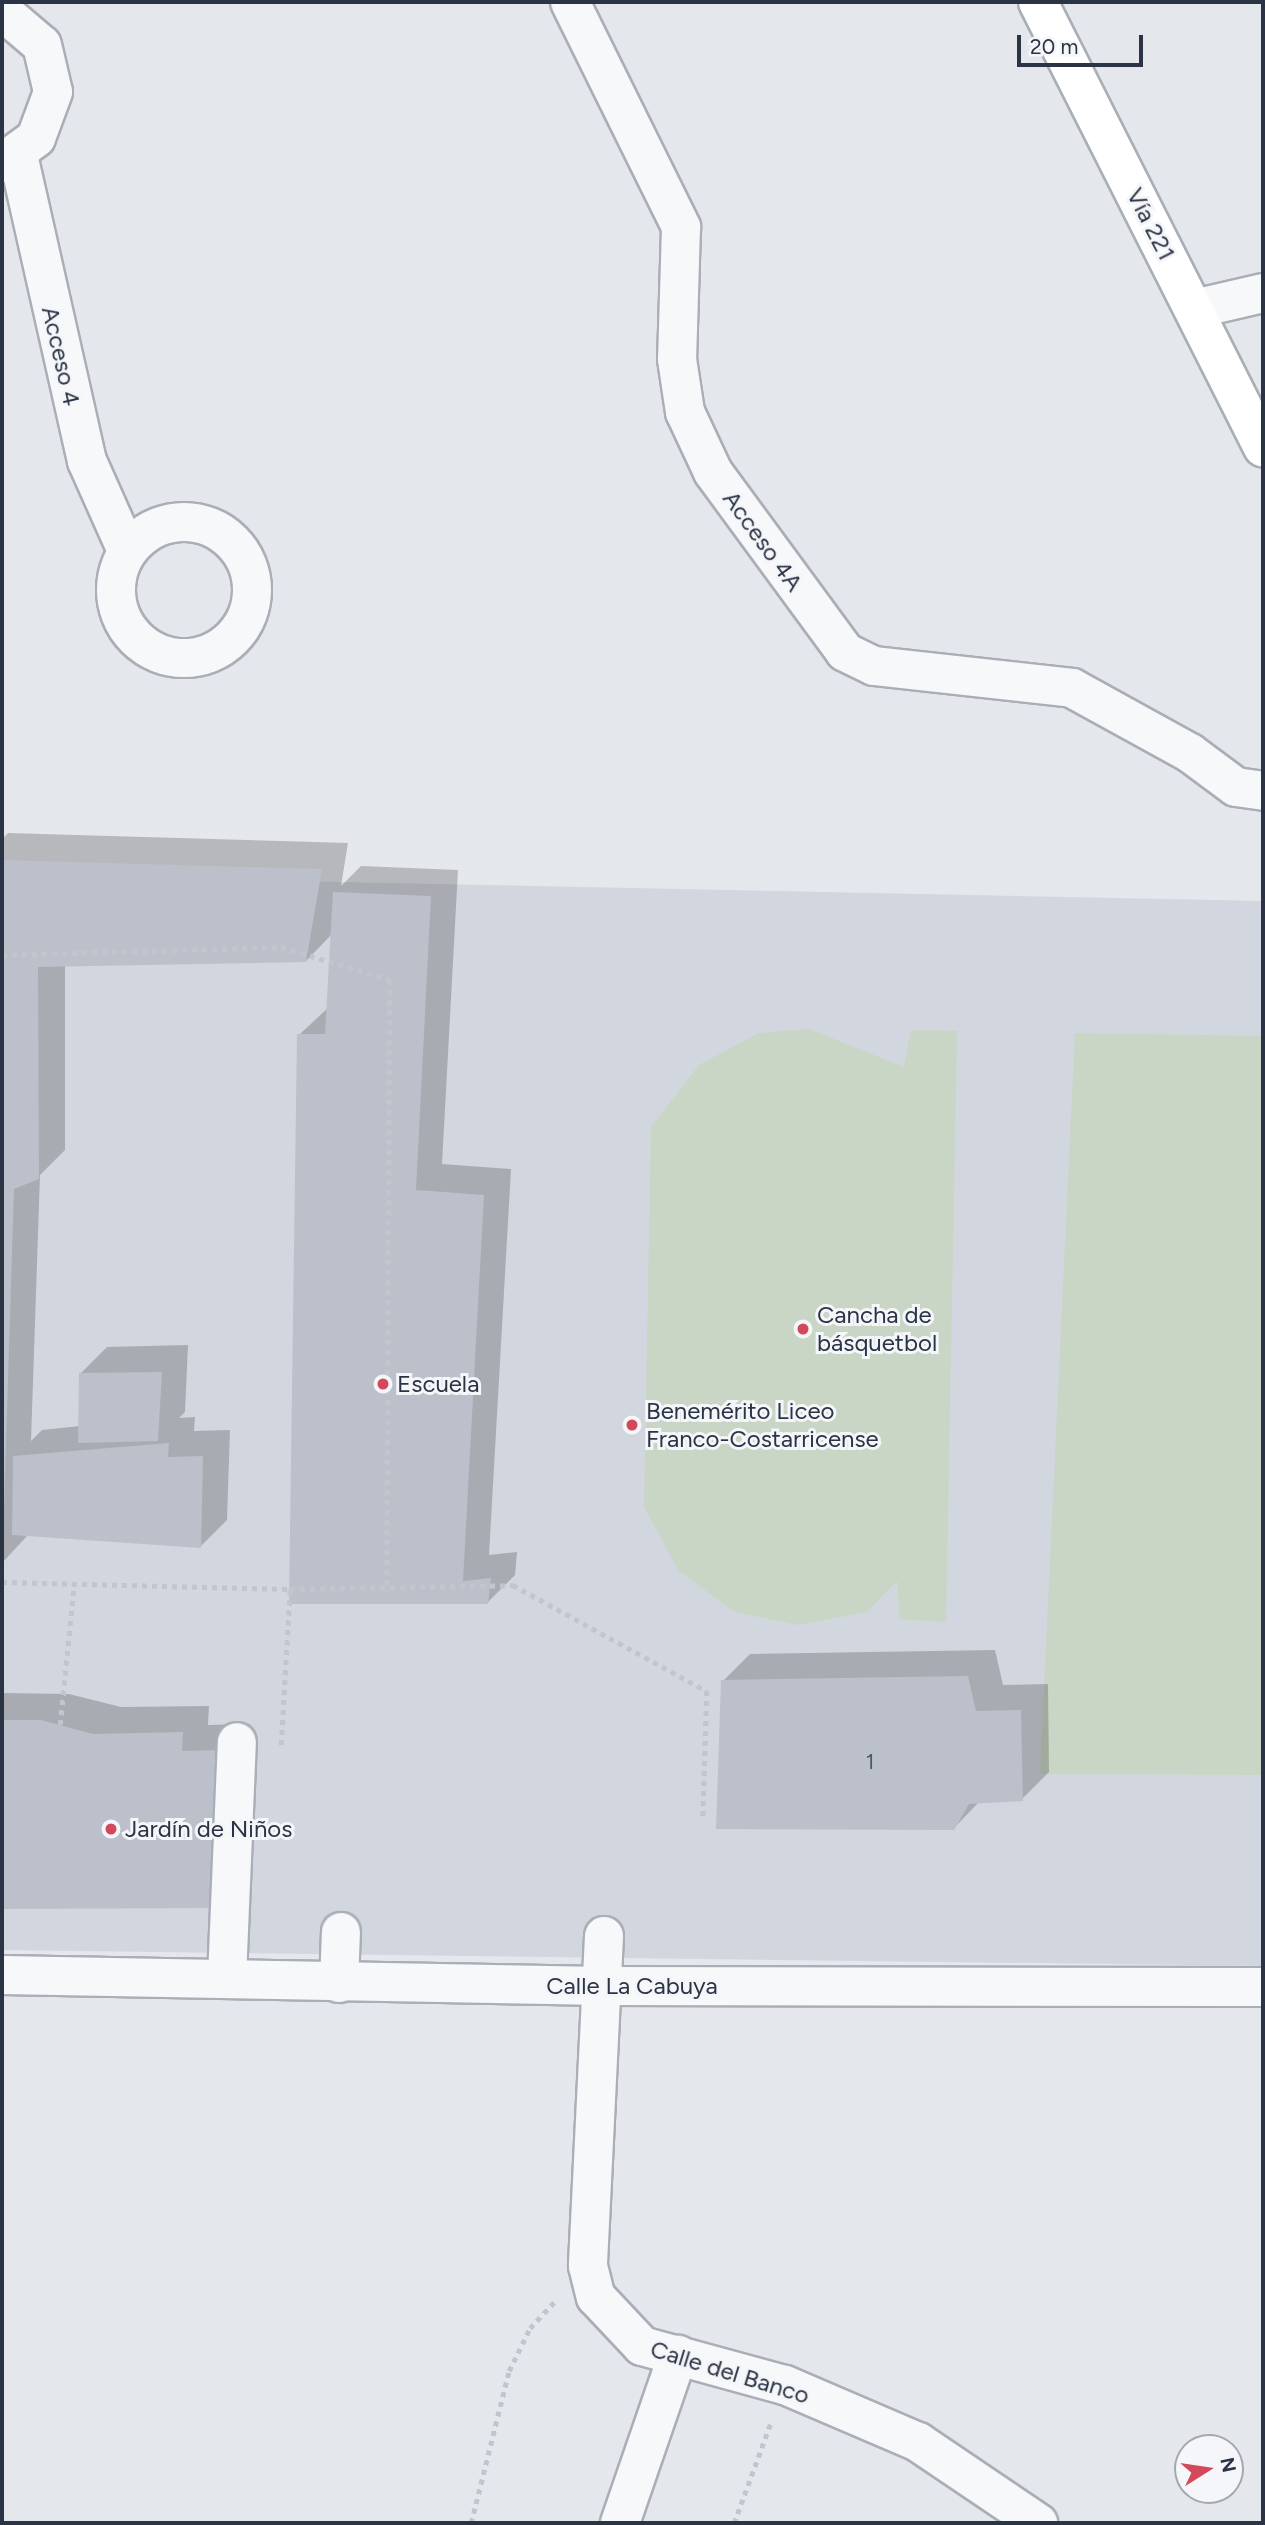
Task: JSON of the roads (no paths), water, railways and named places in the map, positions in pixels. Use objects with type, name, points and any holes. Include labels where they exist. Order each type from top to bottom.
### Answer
[{"type":"main road","name":"Vía 221","points":[[1038,2],[1263,447]]},
{"type":"street","name":"Acceso 4A","points":[[570,2],[681,227],[677,359],[685,412],[713,472],[845,652],[874,666],[1072,688],[1189,753],[1236,787],[1263,791]]},
{"type":"street","points":[[10,159],[36,138],[53,92],[42,45],[20,13]]},
{"type":"street","name":"Acceso 4","points":[[10,159],[87,461],[127,551]]},
{"type":"street","points":[[1194,309],[1263,293]]},
{"type":"street","points":[[227,1978],[237,1742]]},
{"type":"street","points":[[339,1983],[341,1932]]},
{"type":"street","name":"Calle del Banco","points":[[604,1936],[604,1986],[588,2266],[596,2297],[616,2323],[642,2346],[785,2385],[918,2442],[1038,2523]]},
{"type":"street","name":"Calle La Cabuya","points":[[2,1975],[604,1986],[1263,1987]]},
{"type":"street","points":[[620,2523],[678,2355]]},
{"type":"place","name":"Cancha de básquetbol","points":[[803,1329]]},
{"type":"place","name":"Escuela","points":[[383,1384]]},
{"type":"place","name":"Benemérito Liceo Franco-Costarricense","points":[[632,1425]]},
{"type":"place","name":"Jardín de Niños","points":[[111,1829]]}]
